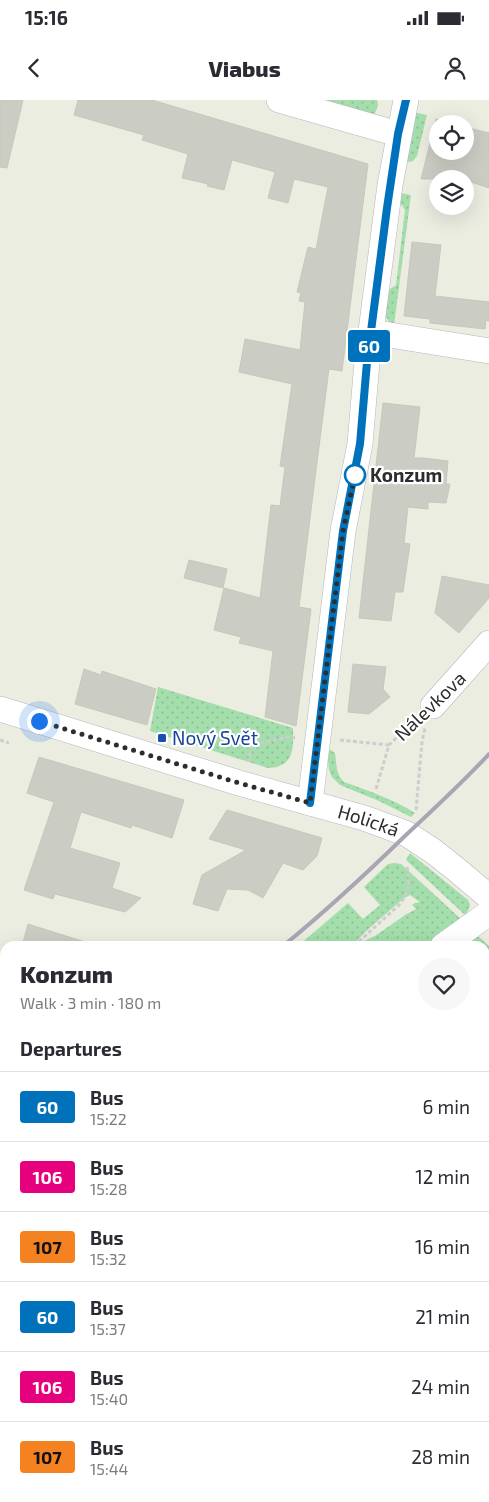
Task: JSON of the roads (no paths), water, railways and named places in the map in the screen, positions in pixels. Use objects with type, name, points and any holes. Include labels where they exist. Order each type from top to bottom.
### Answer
[{"type":"street","points":[[279,100],[398,134]]},
{"type":"street","points":[[310,803],[343,531],[360,444],[371,332],[389,193],[398,134],[406,100]]},
{"type":"street","points":[[371,332],[489,351]]},
{"type":"street","name":"Nálevkova","points":[[433,706],[489,643]]},
{"type":"street","name":"Holická","points":[[0,709],[239,783],[364,818],[407,834],[457,870],[489,897]]},
{"type":"street","points":[[450,941],[489,913]]},
{"type":"railway","points":[[289,941],[362,877],[449,795],[489,754]]},
{"type":"place","name":"Konzum","points":[[355,475]]},
{"type":"place","name":"Nový Svět","points":[[162,738]]}]
